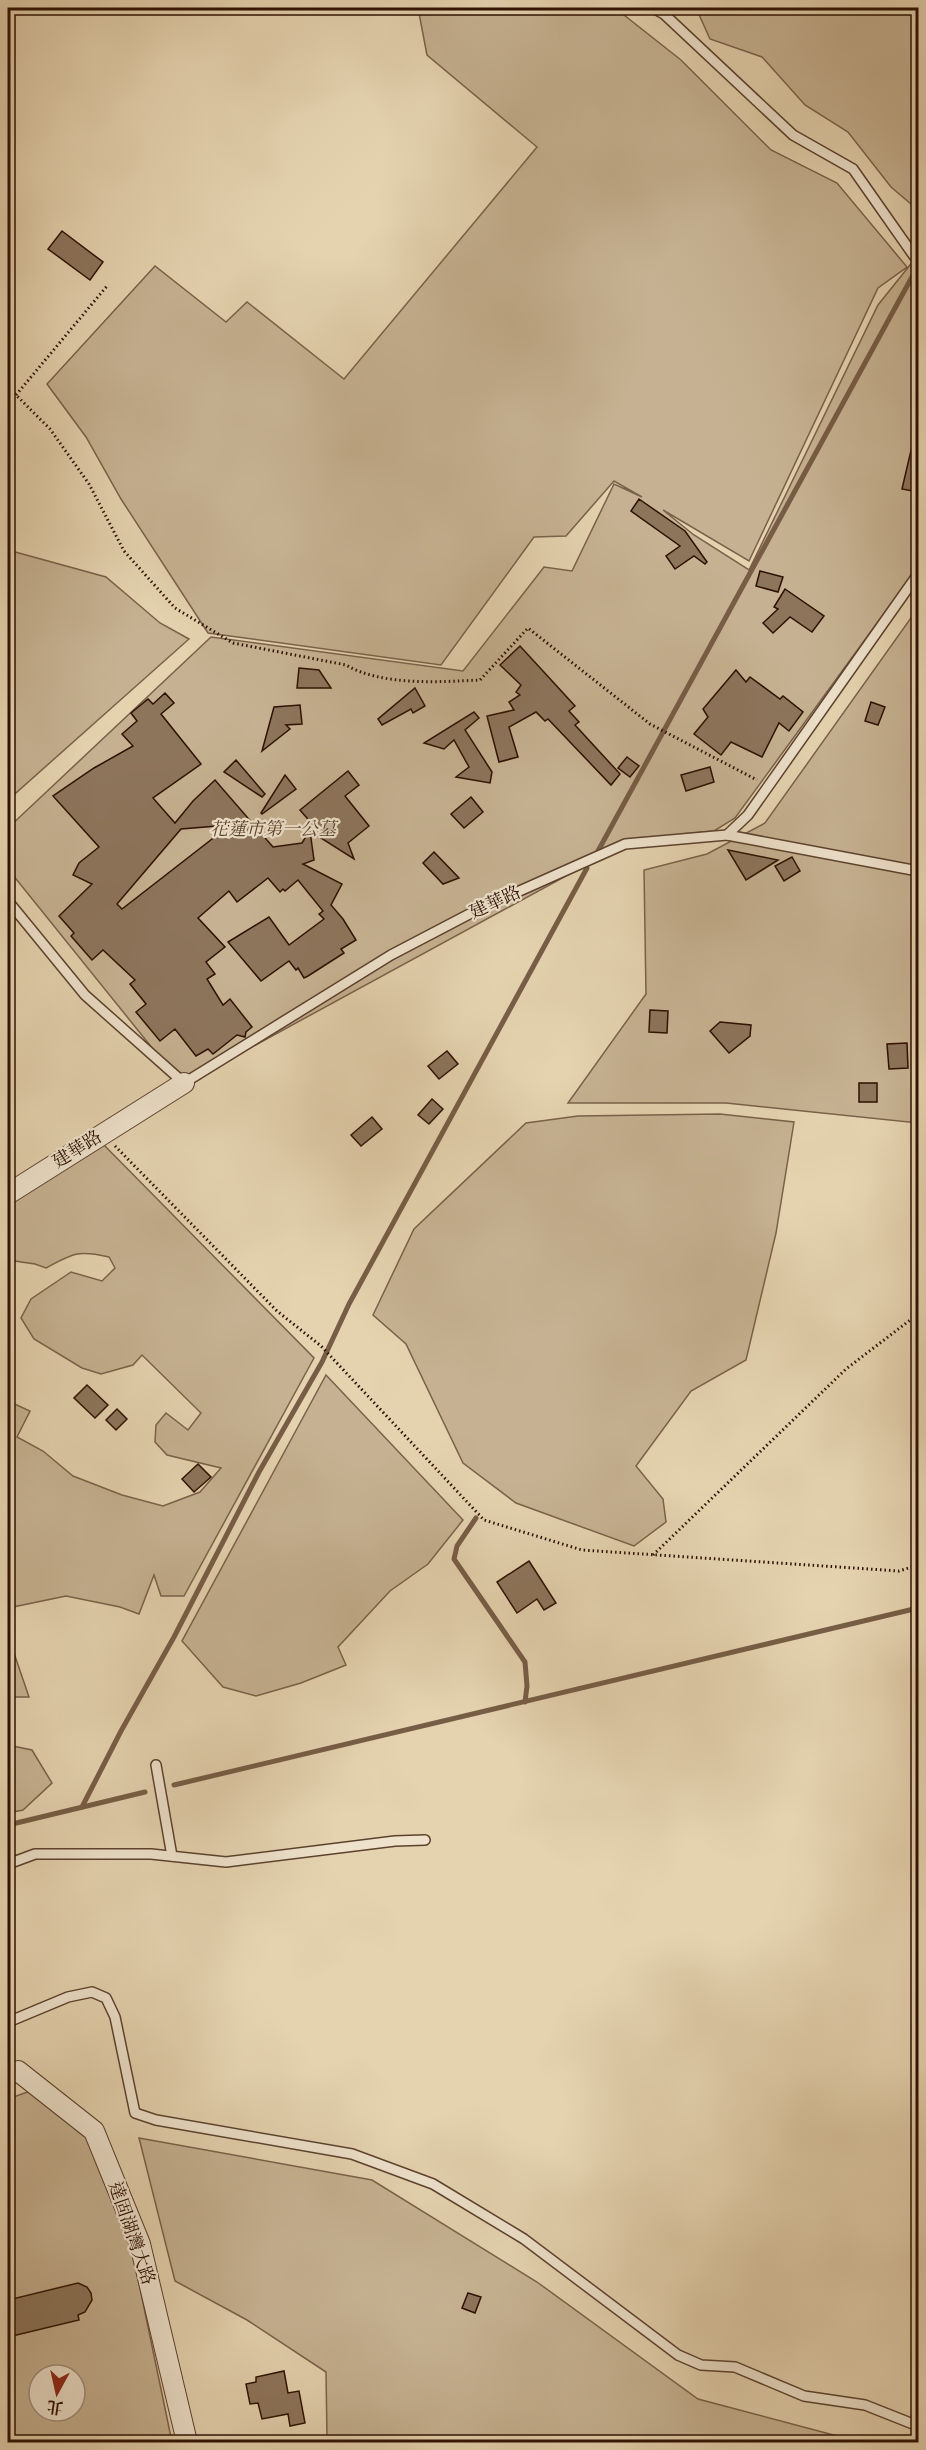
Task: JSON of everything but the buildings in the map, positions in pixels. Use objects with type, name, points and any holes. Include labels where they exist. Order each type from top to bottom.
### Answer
[{"type":"street","name":"建華路","points":[[8,1194],[184,1083]]},
{"type":"street","name":"達固湖灣大路","points":[[8,2074],[18,2071],[94,2131],[140,2244],[187,2442]]},
{"type":"lane","points":[[653,8],[664,14],[793,135],[853,169],[914,256]]},
{"type":"lane","points":[[727,835],[748,815],[918,574]]},
{"type":"lane","name":"建華路","points":[[184,1083],[391,955],[477,909],[625,844],[727,835],[918,871]]},
{"type":"lane","points":[[8,901],[85,995],[184,1083]]},
{"type":"lane","points":[[156,1765],[172,1856]]},
{"type":"lane","points":[[8,1864],[35,1854],[151,1854],[226,1863],[395,1841],[425,1840]]},
{"type":"lane","points":[[8,2022],[68,1997],[92,1992],[106,1998],[116,2017],[135,2113],[156,2120],[352,2154],[433,2184],[524,2240],[678,2355],[701,2365],[735,2367],[804,2396],[865,2405],[918,2426]]},
{"type":"path","points":[[16,395],[107,286]]},
{"type":"path","points":[[8,387],[50,429],[89,484],[124,551],[175,608],[233,643],[346,665],[361,674],[424,682],[480,680],[528,628],[656,727],[769,786]]},
{"type":"path","points":[[102,1134],[277,1311],[321,1346],[484,1520],[582,1550],[899,1571],[918,1565]]},
{"type":"path","points":[[653,1555],[846,1369],[918,1314]]},
{"type":"green space","name":"花蓮市第一公墓","points":[[418,8],[615,8],[681,60],[771,150],[837,183],[907,267],[878,288],[749,561],[663,510],[694,535],[749,570],[878,305],[918,255],[918,567],[735,818],[714,831],[682,834],[608,848],[610,852],[182,1085],[8,869],[8,828],[211,637],[463,671],[544,567],[572,571],[614,484],[642,497],[614,481],[566,536],[534,537],[441,665],[208,633],[121,499],[86,437],[47,384],[155,266],[226,322],[247,302],[344,379],[537,147],[427,55]]},
{"type":"green space","points":[[696,8],[918,8],[918,210],[891,187],[848,132],[805,105],[762,57],[710,39]]},
{"type":"green space","points":[[8,550],[106,577],[160,623],[189,639],[8,800]]},
{"type":"green space","points":[[918,608],[918,1123],[726,1103],[568,1103],[646,994],[644,870],[707,854],[765,823]]},
{"type":"green space","points":[[720,1114],[794,1122],[776,1233],[746,1360],[691,1391],[636,1466],[663,1499],[666,1522],[634,1546],[516,1503],[463,1463],[406,1344],[373,1315],[414,1229],[526,1123],[578,1116]]},
{"type":"green space","points":[[101,1142],[314,1358],[184,1596],[161,1596],[154,1575],[139,1614],[120,1607],[66,1596],[8,1608],[8,1401],[30,1411],[17,1437],[43,1451],[73,1476],[122,1495],[163,1506],[200,1492],[221,1468],[167,1455],[155,1442],[156,1425],[166,1413],[188,1430],[201,1413],[142,1355],[133,1365],[101,1374],[82,1368],[34,1339],[21,1318],[31,1299],[71,1272],[102,1281],[115,1268],[109,1257],[83,1253],[70,1256],[46,1268],[8,1260],[8,1203]]},
{"type":"green space","points":[[326,1375],[463,1520],[428,1564],[390,1591],[338,1647],[346,1665],[301,1683],[256,1696],[223,1687],[182,1641]]},
{"type":"green space","points":[[14,1653],[29,1697],[9,1697],[8,1724],[8,1654]]},
{"type":"green space","points":[[8,1745],[32,1750],[52,1783],[23,1810],[8,1813]]},
{"type":"green space","points":[[30,2091],[80,2114],[132,2250],[172,2442],[8,2442],[8,2099]]},
{"type":"green space","points":[[139,2138],[372,2180],[537,2282],[698,2399],[860,2442],[317,2442],[327,2437],[326,2372],[247,2320],[175,2281]]},
{"type":"waterway","points":[[598,851],[918,266]]},
{"type":"waterway","points":[[82,1807],[121,1731],[174,1637],[259,1472],[322,1362],[349,1304],[587,868]]},
{"type":"waterway","points":[[476,1518],[457,1546],[454,1559],[525,1662],[527,1686],[525,1702]]},
{"type":"waterway","points":[[174,1785],[918,1608]]},
{"type":"waterway","points":[[8,1825],[145,1792]]}]
